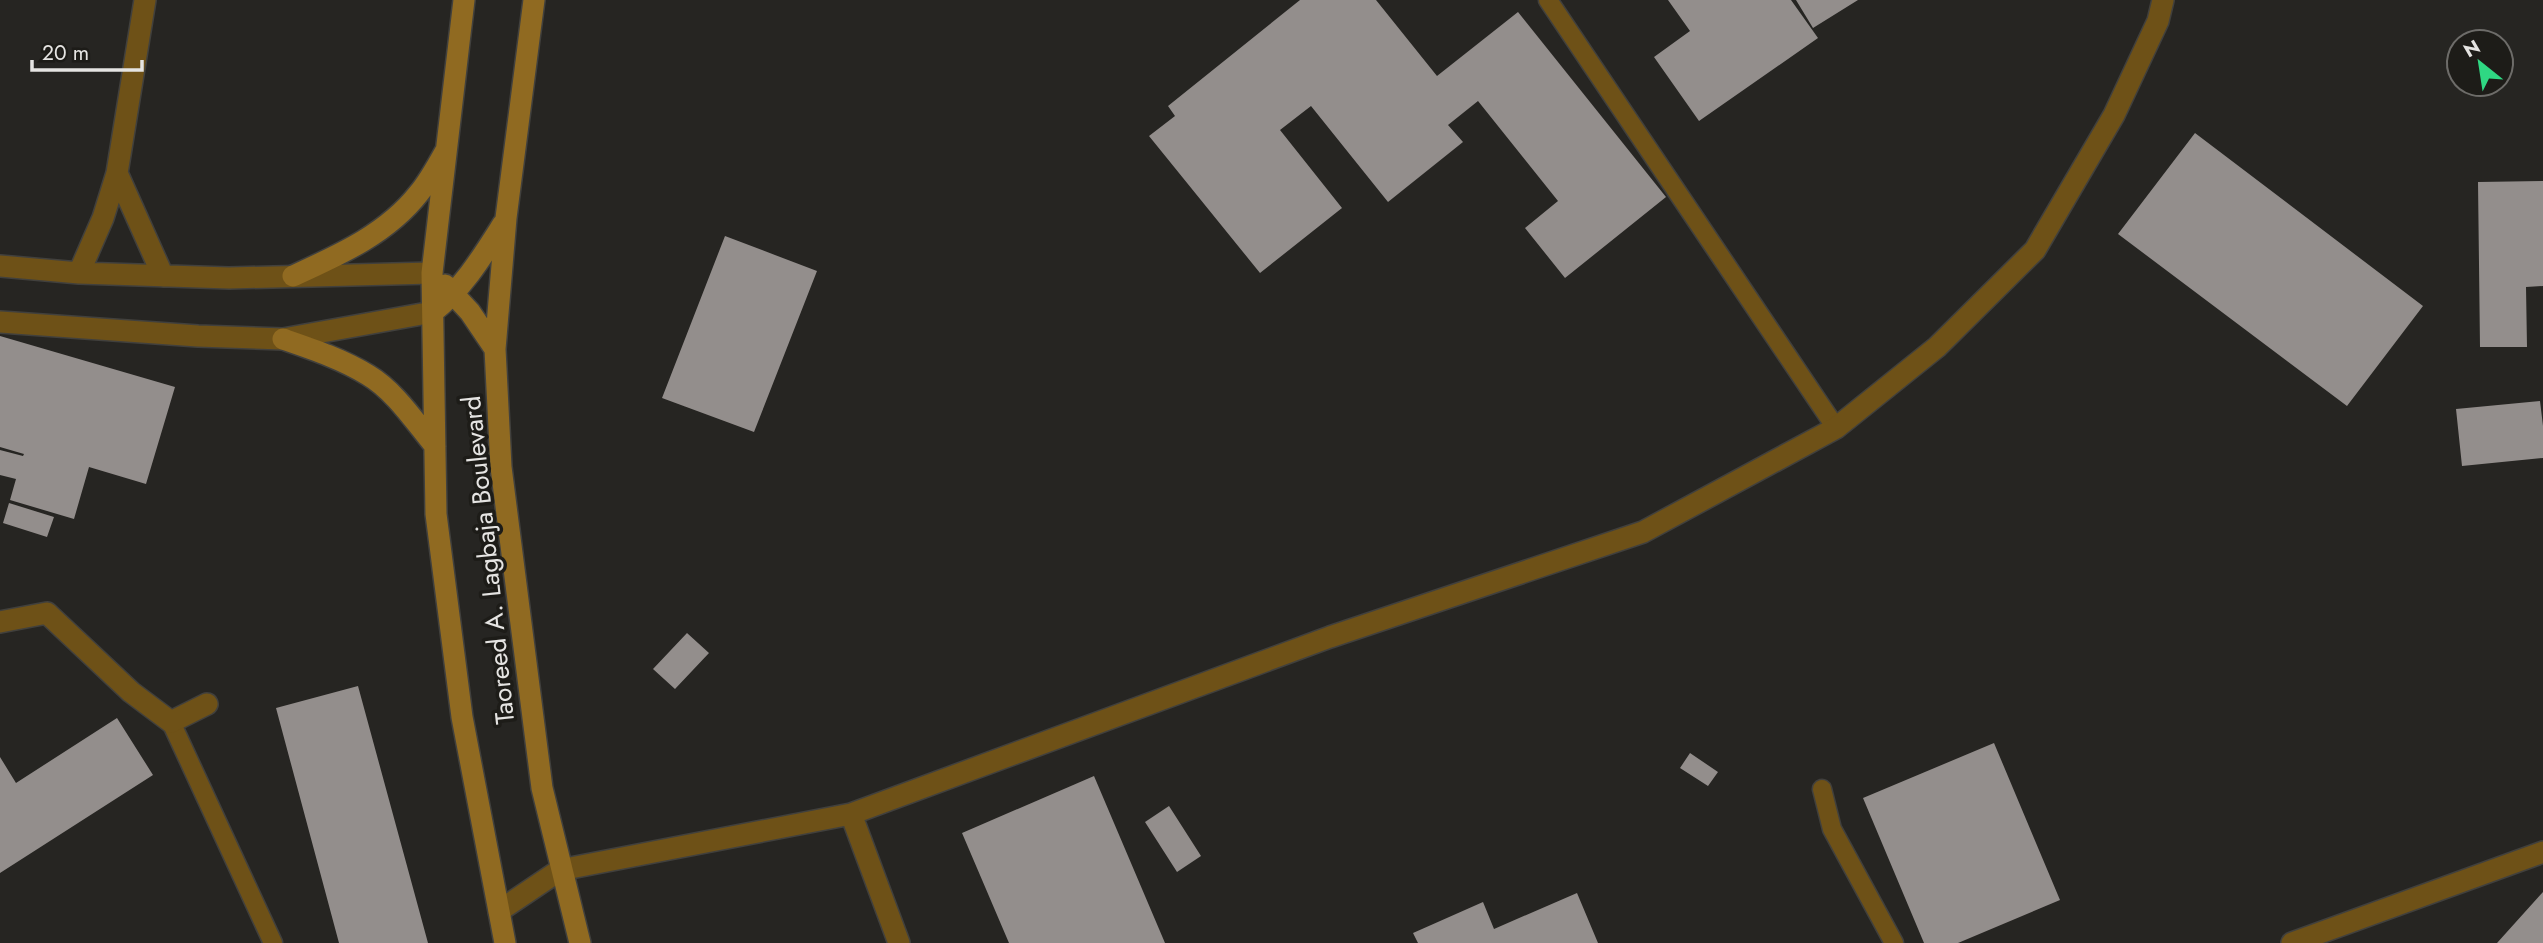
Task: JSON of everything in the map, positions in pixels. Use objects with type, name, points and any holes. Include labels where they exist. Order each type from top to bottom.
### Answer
[{"type":"street","points":[[79,273],[103,218],[117,173],[145,0]]},
{"type":"street","name":"Taoreed A. Lagbaja Boulevard","points":[[464,0],[432,273],[436,514],[462,717],[505,943]]},
{"type":"street","name":"Taoreed A. Lagbaja Boulevard","points":[[534,0],[506,218],[495,349],[502,480],[542,788],[580,943]]},
{"type":"street","points":[[499,911],[560,870],[851,814],[1330,637],[1643,532],[1836,428],[1937,347],[2035,250],[2115,115],[2158,21],[2163,0]]},
{"type":"street","points":[[293,276],[356,247],[387,224],[419,194],[448,147]]},
{"type":"street","points":[[117,173],[163,276]]},
{"type":"street","points":[[0,322],[198,337],[284,339],[433,312],[454,295],[476,269],[506,218]]},
{"type":"street","points":[[0,266],[79,273],[163,276],[432,273],[470,312],[495,349]]},
{"type":"street","points":[[284,339],[338,359],[370,376],[397,400],[435,446]]},
{"type":"street","points":[[0,622],[47,613],[131,692],[171,722],[207,704]]},
{"type":"street","points":[[851,814],[899,943]]},
{"type":"street","points":[[2292,943],[2543,852]]},
{"type":"lane","points":[[1552,2],[1836,428]]},
{"type":"lane","points":[[171,722],[273,943]]},
{"type":"lane","points":[[1822,789],[1832,829],[1894,943]]},
{"type":"building","points":[[1300,0],[1376,0],[1437,76],[1518,12],[1666,197],[1565,278],[1525,228],[1558,201],[1478,101],[1448,125],[1463,142],[1388,202],[1311,106],[1280,130],[1342,208],[1260,273],[1149,136],[1175,116],[1168,106]]},
{"type":"building","points":[[1668,0],[1791,0],[1818,38],[1699,121],[1654,57],[1690,31]]},
{"type":"building","points":[[1796,0],[1858,0],[1813,28]]},
{"type":"building","points":[[2195,133],[2423,306],[2347,406],[2118,234]]},
{"type":"building","points":[[2543,181],[2543,286],[2526,287],[2527,347],[2480,347],[2478,182]]},
{"type":"building","points":[[725,236],[817,271],[754,432],[662,398]]},
{"type":"building","points":[[0,336],[175,387],[146,484],[89,467],[74,519],[10,500],[16,479],[0,475],[0,450],[23,456],[24,454],[0,447]]},
{"type":"building","points":[[2540,401],[2543,458],[2462,466],[2456,409]]},
{"type":"building","points":[[9,503],[54,517],[47,537],[3,523]]},
{"type":"building","points":[[687,633],[709,653],[675,689],[653,669]]},
{"type":"building","points":[[358,686],[428,943],[339,943],[276,708]]},
{"type":"building","points":[[117,718],[153,775],[0,873],[0,757],[16,783]]},
{"type":"building","points":[[1994,743],[2060,900],[1958,943],[1924,943],[1863,798]]},
{"type":"building","points":[[1690,753],[1718,772],[1708,786],[1680,768]]},
{"type":"building","points":[[1094,776],[1165,943],[1009,943],[962,833]]},
{"type":"building","points":[[1169,806],[1201,856],[1177,872],[1145,822]]},
{"type":"building","points":[[2543,892],[2543,943],[2497,943]]},
{"type":"building","points":[[1577,893],[1598,943],[1418,943],[1413,933],[1483,902],[1494,929]]}]
